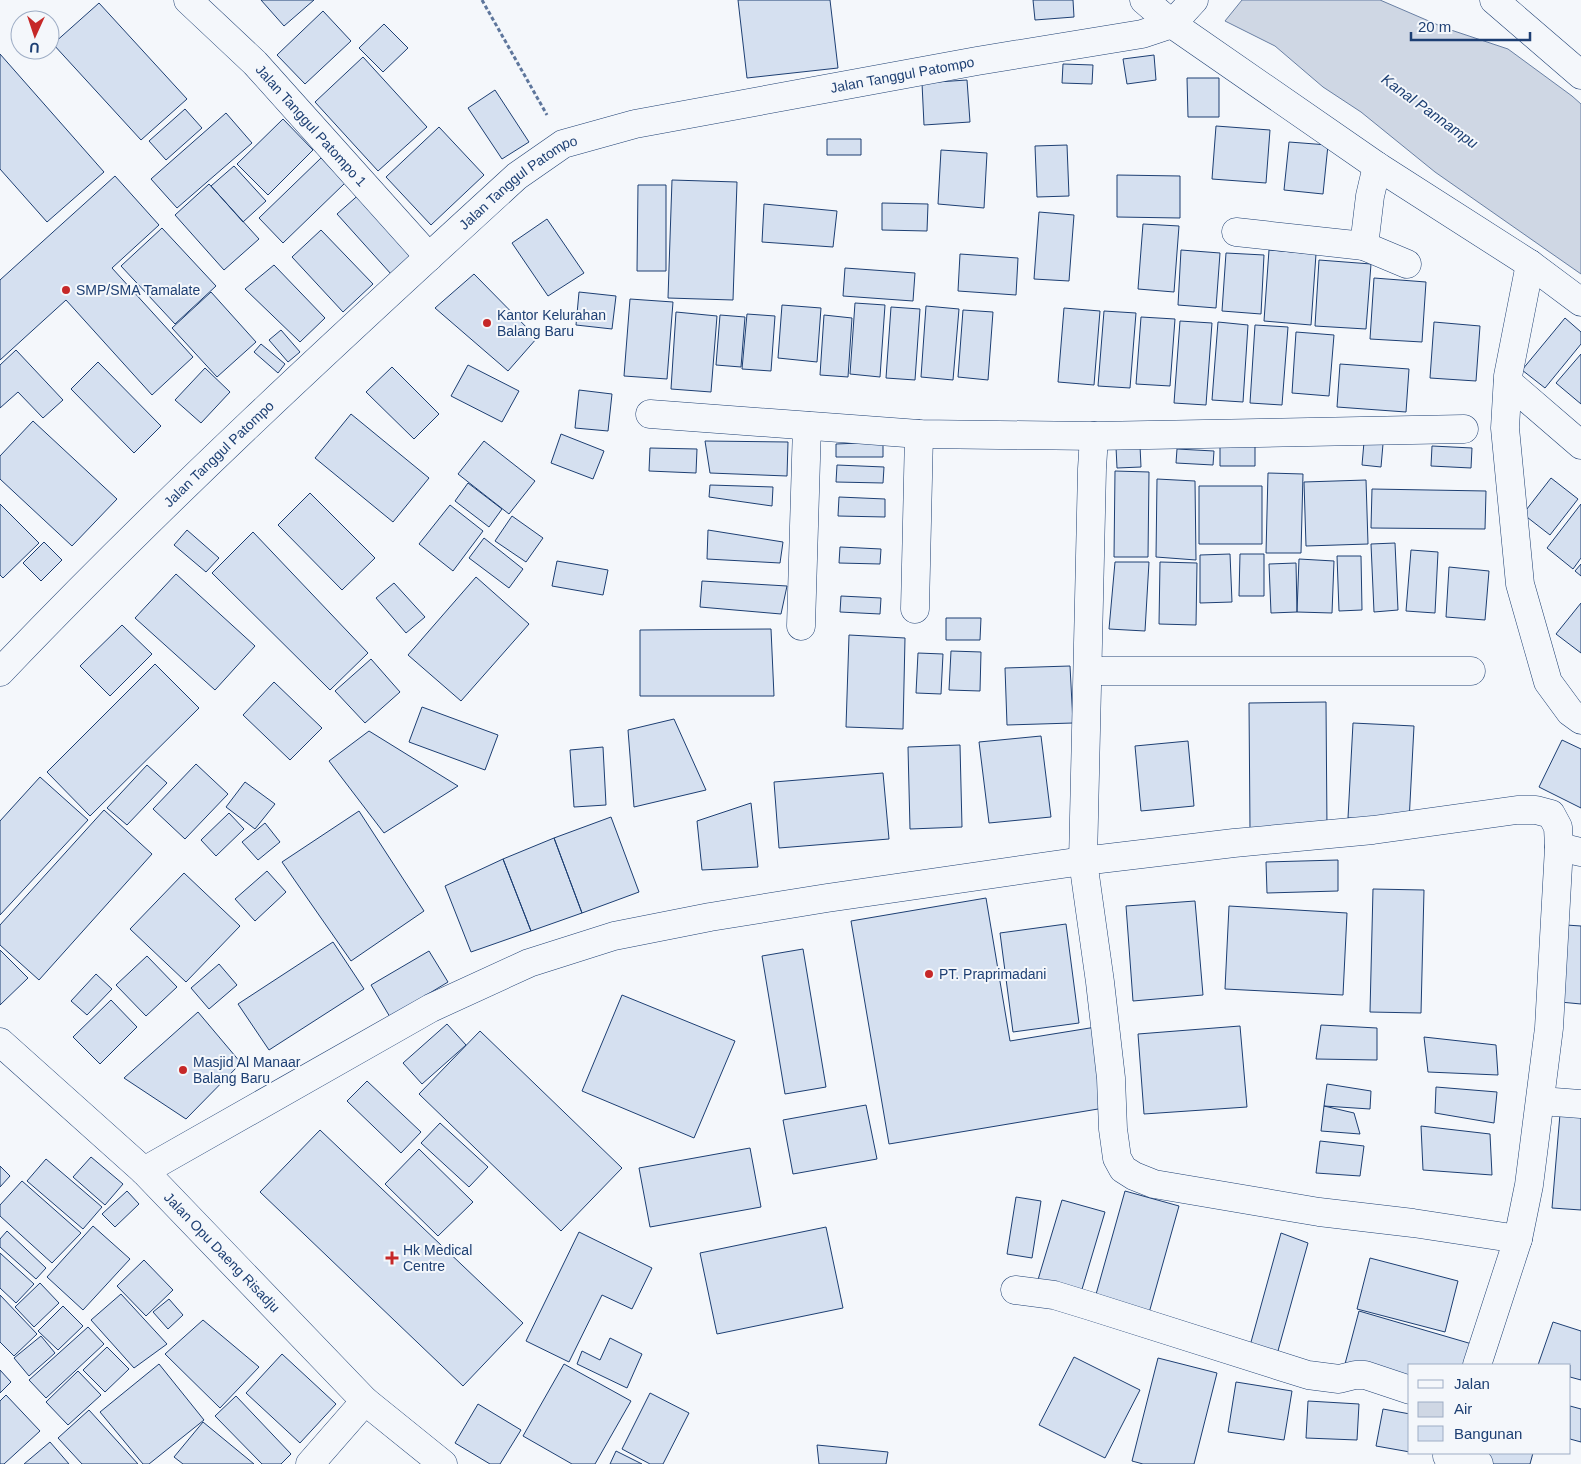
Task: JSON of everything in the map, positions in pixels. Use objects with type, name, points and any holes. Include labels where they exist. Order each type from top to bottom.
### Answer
[{"type":"street","name":"Jalan Tanggul Patompo 1","points":[[188,0],[255,63],[429,257]]},
{"type":"street","points":[[1144,0],[1182,13],[1377,166],[1530,264],[1581,302]]},
{"type":"street","points":[[1494,0],[1581,75]]},
{"type":"street","name":"Jalan Tanggul Patompo","points":[[0,672],[75,593],[250,424],[517,176],[563,144],[635,124],[977,61],[1142,34],[1182,13]]},
{"type":"street","points":[[1364,246],[1370,196],[1377,166]]},
{"type":"street","points":[[1236,232],[1364,246],[1407,264]]},
{"type":"street","points":[[1530,264],[1517,323],[1508,382],[1505,428],[1520,584],[1548,682],[1570,712],[1581,720]]},
{"type":"street","points":[[1508,382],[1581,445]]},
{"type":"street","points":[[650,414],[919,434],[1094,436],[1464,430]]},
{"type":"street","points":[[801,626],[807,426]]},
{"type":"street","points":[[915,609],[919,434]]},
{"type":"street","points":[[1094,436],[1083,861],[1107,1049],[1117,1158],[1123,1169],[1134,1176],[1154,1184],[1319,1212],[1413,1223],[1518,1239]]},
{"type":"street","points":[[1089,671],[1471,671]]},
{"type":"street","points":[[144,1171],[431,1008],[529,962],[614,936],[710,917],[1083,861],[1234,842],[1373,830],[1517,810],[1536,810],[1551,814],[1570,850],[1541,1101],[1529,1185],[1518,1239],[1477,1364]]},
{"type":"street","name":"Jalan Opu Daeng Risadju","points":[[0,1042],[144,1171],[365,1401],[443,1464]]},
{"type":"street","points":[[1541,1101],[1581,1104]]},
{"type":"street","points":[[1015,1290],[1054,1296],[1090,1306],[1308,1375],[1339,1379],[1355,1375],[1365,1375],[1408,1389]]},
{"type":"street","points":[[310,1464],[365,1401]]},
{"type":"street","points":[[1447,1458],[1479,1464]]},
{"type":"path","points":[[482,0],[563,144]]},
{"type":"water","name":"Kanal Pannampu","points":[[1242,0],[1380,0],[1445,28],[1508,49],[1572,96],[1581,104],[1581,274],[1435,172],[1361,112],[1323,87],[1275,46],[1225,21]]},
{"type":"building","points":[[261,0],[314,0],[284,26]]},
{"type":"building","points":[[738,0],[830,0],[838,68],[747,78]]},
{"type":"building","points":[[1033,0],[1073,0],[1074,17],[1035,20]]},
{"type":"building","points":[[99,3],[187,99],[141,140],[60,52],[60,38]]},
{"type":"building","points":[[323,11],[351,41],[305,84],[277,55]]},
{"type":"building","points":[[384,24],[408,48],[383,72],[359,48]]},
{"type":"building","points":[[0,54],[104,172],[47,222],[0,169]]},
{"type":"building","points":[[1154,55],[1156,80],[1127,84],[1123,59]]},
{"type":"building","points":[[363,57],[427,127],[378,171],[315,102]]},
{"type":"building","points":[[1063,64],[1093,65],[1092,84],[1062,83]]},
{"type":"building","points":[[1187,78],[1219,78],[1219,117],[1188,117]]},
{"type":"building","points":[[967,80],[970,122],[924,125],[922,83]]},
{"type":"building","points":[[495,90],[529,142],[502,159],[468,108]]},
{"type":"building","points":[[185,109],[202,128],[166,160],[149,141]]},
{"type":"building","points":[[226,113],[252,143],[177,208],[151,179]]},
{"type":"building","points":[[283,119],[313,150],[268,195],[237,164]]},
{"type":"building","points":[[1216,126],[1270,130],[1266,183],[1212,179]]},
{"type":"building","points":[[439,127],[484,175],[431,225],[386,177]]},
{"type":"building","points":[[827,139],[861,139],[861,155],[827,155]]},
{"type":"building","points":[[1289,142],[1328,145],[1323,194],[1284,190]]},
{"type":"building","points":[[1067,145],[1069,196],[1037,197],[1035,146]]},
{"type":"building","points":[[941,150],[987,153],[984,208],[938,204]]},
{"type":"building","points":[[321,158],[345,183],[283,243],[259,218]]},
{"type":"building","points":[[234,166],[266,201],[243,222],[211,186]]},
{"type":"building","points":[[1117,175],[1180,176],[1180,218],[1117,217]]},
{"type":"building","name":"SMP/SMA Tamalate","points":[[115,176],[159,225],[112,268],[193,357],[152,395],[66,300],[0,360],[0,280]]},
{"type":"building","points":[[672,180],[737,182],[733,300],[668,298]]},
{"type":"building","points":[[209,184],[259,239],[224,270],[175,215]]},
{"type":"building","points":[[638,185],[666,185],[666,271],[637,271]]},
{"type":"building","points":[[363,191],[418,251],[391,274],[337,214]]},
{"type":"building","points":[[882,203],[928,204],[927,231],[882,230]]},
{"type":"building","points":[[764,204],[837,211],[833,247],[762,242]]},
{"type":"building","points":[[1039,212],[1074,215],[1069,281],[1034,279]]},
{"type":"building","points":[[547,219],[584,273],[548,296],[512,243]]},
{"type":"building","points":[[1143,224],[1179,226],[1174,292],[1138,289]]},
{"type":"building","points":[[162,228],[216,286],[175,324],[121,266]]},
{"type":"building","points":[[321,230],[373,284],[343,312],[292,257]]},
{"type":"building","points":[[1181,250],[1220,253],[1216,308],[1178,305]]},
{"type":"building","points":[[1269,250],[1316,254],[1311,325],[1264,321]]},
{"type":"building","points":[[1226,253],[1264,255],[1261,314],[1222,311]]},
{"type":"building","points":[[960,254],[1018,258],[1016,295],[958,291]]},
{"type":"building","points":[[1319,260],[1371,264],[1366,329],[1315,326]]},
{"type":"building","points":[[274,265],[325,318],[300,342],[245,289]]},
{"type":"building","points":[[845,268],[915,273],[913,301],[843,296]]},
{"type":"building","name":"Kantor Kelurahan Balang Baru","points":[[474,274],[537,338],[508,371],[435,308]]},
{"type":"building","points":[[1374,278],[1426,282],[1422,342],[1370,339]]},
{"type":"building","points":[[211,292],[256,342],[217,377],[172,328]]},
{"type":"building","points":[[579,292],[616,296],[612,329],[576,325]]},
{"type":"building","points":[[630,299],[673,302],[667,379],[624,376]]},
{"type":"building","points":[[855,303],[885,305],[880,377],[850,374]]},
{"type":"building","points":[[782,305],[821,308],[817,362],[778,358]]},
{"type":"building","points":[[926,306],[959,309],[953,380],[921,377]]},
{"type":"building","points":[[891,307],[920,309],[915,380],[886,378]]},
{"type":"building","points":[[1064,308],[1100,311],[1094,385],[1058,382]]},
{"type":"building","points":[[963,310],[993,312],[988,380],[958,377]]},
{"type":"building","points":[[1104,311],[1136,313],[1130,388],[1098,386]]},
{"type":"building","points":[[676,312],[717,316],[711,392],[671,389]]},
{"type":"building","points":[[747,314],[775,316],[771,371],[742,369]]},
{"type":"building","points":[[720,315],[745,317],[741,367],[716,365]]},
{"type":"building","points":[[824,315],[852,318],[848,377],[820,375]]},
{"type":"building","points":[[1141,317],[1175,319],[1170,386],[1136,384]]},
{"type":"building","points":[[1565,318],[1581,332],[1581,344],[1545,388],[1522,370]]},
{"type":"building","points":[[1180,321],[1212,323],[1206,405],[1174,403]]},
{"type":"building","points":[[1218,322],[1248,325],[1243,402],[1212,400]]},
{"type":"building","points":[[1434,322],[1480,326],[1476,381],[1430,378]]},
{"type":"building","points":[[1255,325],[1288,327],[1282,405],[1250,403]]},
{"type":"building","points":[[281,330],[300,352],[288,362],[269,340]]},
{"type":"building","points":[[1296,332],[1334,335],[1329,396],[1292,393]]},
{"type":"building","points":[[261,344],[285,364],[278,373],[254,352]]},
{"type":"building","points":[[16,350],[63,400],[43,418],[18,392],[0,408],[0,365]]},
{"type":"building","points":[[1581,354],[1581,404],[1556,383]]},
{"type":"building","points":[[98,362],[161,426],[134,453],[71,389]]},
{"type":"building","points":[[1340,364],[1409,369],[1406,412],[1337,407]]},
{"type":"building","points":[[468,365],[519,391],[502,422],[451,396]]},
{"type":"building","points":[[392,367],[439,414],[414,439],[366,392]]},
{"type":"building","points":[[205,368],[230,392],[201,423],[175,400]]},
{"type":"building","points":[[579,390],[612,394],[608,431],[575,428]]},
{"type":"building","points":[[351,414],[429,478],[393,522],[315,458]]},
{"type":"building","points":[[33,421],[117,499],[72,546],[0,479],[0,456]]},
{"type":"building","points":[[561,434],[604,451],[593,479],[551,463]]},
{"type":"building","points":[[484,441],[535,481],[509,514],[458,474]]},
{"type":"building","points":[[705,441],[788,442],[787,476],[710,473]]},
{"type":"building","points":[[883,442],[883,457],[836,457],[836,444]]},
{"type":"building","points":[[1364,442],[1383,444],[1381,467],[1362,465]]},
{"type":"building","points":[[1220,445],[1255,445],[1255,466],[1220,466]]},
{"type":"building","points":[[1140,446],[1141,467],[1117,468],[1116,447]]},
{"type":"building","points":[[1432,446],[1472,448],[1471,468],[1431,466]]},
{"type":"building","points":[[650,448],[697,449],[696,473],[649,471]]},
{"type":"building","points":[[1177,449],[1214,451],[1213,465],[1176,463]]},
{"type":"building","points":[[837,465],[884,467],[883,483],[836,482]]},
{"type":"building","points":[[1115,471],[1149,472],[1148,557],[1114,557]]},
{"type":"building","points":[[1268,473],[1303,474],[1301,553],[1266,553]]},
{"type":"building","points":[[1551,478],[1578,499],[1550,535],[1523,514]]},
{"type":"building","points":[[1157,479],[1195,481],[1196,560],[1156,557]]},
{"type":"building","points":[[1366,480],[1368,544],[1306,546],[1304,482]]},
{"type":"building","points":[[468,483],[502,509],[489,527],[455,501]]},
{"type":"building","points":[[710,485],[773,487],[772,506],[709,497]]},
{"type":"building","points":[[1199,486],[1262,486],[1262,544],[1199,544]]},
{"type":"building","points":[[1372,489],[1486,491],[1485,529],[1371,528]]},
{"type":"building","points":[[310,493],[375,558],[342,590],[278,525]]},
{"type":"building","points":[[839,497],[885,499],[885,517],[838,516]]},
{"type":"building","points":[[0,504],[39,543],[3,578],[0,575]]},
{"type":"building","points":[[1581,504],[1581,558],[1573,569],[1547,548]]},
{"type":"building","points":[[450,505],[483,531],[453,571],[419,544]]},
{"type":"building","points":[[512,516],[543,538],[526,562],[495,541]]},
{"type":"building","points":[[187,530],[219,558],[206,572],[174,545]]},
{"type":"building","points":[[708,530],[783,542],[780,563],[707,559]]},
{"type":"building","points":[[253,532],[368,653],[330,690],[212,573]]},
{"type":"building","points":[[484,538],[523,569],[509,588],[469,558]]},
{"type":"building","points":[[44,542],[62,560],[41,581],[23,563]]},
{"type":"building","points":[[1395,543],[1398,610],[1374,612],[1371,544]]},
{"type":"building","points":[[840,547],[881,549],[880,564],[839,563]]},
{"type":"building","points":[[1411,550],[1438,552],[1435,613],[1406,611]]},
{"type":"building","points":[[1230,554],[1232,602],[1200,603],[1200,555]]},
{"type":"building","points":[[1240,554],[1264,554],[1264,596],[1239,596]]},
{"type":"building","points":[[1337,556],[1361,556],[1362,610],[1339,611]]},
{"type":"building","points":[[1299,559],[1334,561],[1332,613],[1297,612]]},
{"type":"building","points":[[557,561],[608,570],[603,595],[552,586]]},
{"type":"building","points":[[1115,562],[1149,562],[1145,631],[1109,629]]},
{"type":"building","points":[[1160,562],[1197,563],[1196,625],[1159,624]]},
{"type":"building","points":[[1296,563],[1297,612],[1271,613],[1269,564]]},
{"type":"building","points":[[1581,564],[1581,576],[1575,571]]},
{"type":"building","points":[[1449,567],[1489,571],[1485,620],[1446,617]]},
{"type":"building","points":[[176,574],[255,646],[215,690],[135,618]]},
{"type":"building","points":[[476,577],[529,624],[461,701],[408,655]]},
{"type":"building","points":[[702,581],[787,586],[781,614],[700,607]]},
{"type":"building","points":[[394,583],[425,617],[406,633],[376,598]]},
{"type":"building","points":[[841,596],[881,598],[880,614],[840,612]]},
{"type":"building","points":[[1581,603],[1581,653],[1556,634]]},
{"type":"building","points":[[946,618],[981,618],[980,640],[946,640]]},
{"type":"building","points":[[122,625],[152,654],[110,696],[80,666]]},
{"type":"building","points":[[771,629],[774,696],[640,696],[640,630]]},
{"type":"building","points":[[849,635],[905,638],[903,729],[846,727]]},
{"type":"building","points":[[951,651],[981,652],[980,691],[949,690]]},
{"type":"building","points":[[918,653],[943,654],[941,694],[916,693]]},
{"type":"building","points":[[371,659],[400,692],[365,723],[335,691]]},
{"type":"building","points":[[155,664],[199,708],[90,816],[47,772]]},
{"type":"building","points":[[1070,666],[1073,723],[1007,725],[1005,668]]},
{"type":"building","points":[[274,682],[322,728],[290,760],[243,715]]},
{"type":"building","points":[[1326,702],[1327,830],[1250,830],[1249,703]]},
{"type":"building","points":[[422,707],[498,735],[485,770],[409,742]]},
{"type":"building","points":[[674,719],[706,790],[634,807],[628,730]]},
{"type":"building","points":[[1353,723],[1414,726],[1409,822],[1348,818]]},
{"type":"building","points":[[369,731],[458,786],[384,833],[329,761]]},
{"type":"building","points":[[1041,736],[1051,817],[989,823],[979,742]]},
{"type":"building","points":[[1562,740],[1581,749],[1581,808],[1539,787]]},
{"type":"building","points":[[1188,741],[1194,806],[1141,811],[1135,746]]},
{"type":"building","points":[[960,745],[962,827],[910,829],[908,747]]},
{"type":"building","points":[[603,747],[606,805],[574,807],[570,750]]},
{"type":"building","points":[[196,764],[228,794],[185,839],[153,809]]},
{"type":"building","points":[[147,765],[167,783],[127,825],[107,808]]},
{"type":"building","points":[[883,773],[889,839],[779,848],[774,782]]},
{"type":"building","points":[[40,777],[88,820],[0,915],[0,821]]},
{"type":"building","points":[[245,782],[275,804],[255,829],[226,807]]},
{"type":"building","points":[[751,803],[758,867],[702,870],[697,821]]},
{"type":"building","points":[[104,810],[152,854],[39,980],[0,945],[0,925]]},
{"type":"building","points":[[359,811],[424,911],[351,961],[282,862]]},
{"type":"building","points":[[229,813],[244,829],[216,856],[201,840]]},
{"type":"building","points":[[611,817],[639,892],[582,913],[554,838]]},
{"type":"building","points":[[265,823],[280,842],[258,860],[242,842]]},
{"type":"building","points":[[554,838],[582,913],[531,931],[503,859]]},
{"type":"building","points":[[503,859],[531,931],[471,952],[445,886]]},
{"type":"building","points":[[1338,860],[1338,891],[1267,893],[1266,862]]},
{"type":"building","points":[[267,871],[286,892],[255,921],[235,899]]},
{"type":"building","points":[[184,873],[240,926],[186,982],[130,929]]},
{"type":"building","points":[[1373,889],[1424,890],[1421,1013],[1370,1012]]},
{"type":"building","name":"PT. Praprimadani","points":[[986,898],[1010,1041],[1096,1027],[1110,1107],[889,1144],[851,921]]},
{"type":"building","points":[[1195,901],[1203,995],[1133,1001],[1126,906]]},
{"type":"building","points":[[1229,906],[1347,913],[1343,995],[1225,989]]},
{"type":"building","points":[[1066,924],[1079,1023],[1013,1032],[1000,933]]},
{"type":"building","points":[[1566,925],[1581,926],[1581,1004],[1560,1002]]},
{"type":"building","points":[[333,942],[364,989],[269,1050],[238,1004]]},
{"type":"building","points":[[803,949],[826,1087],[785,1094],[762,956]]},
{"type":"building","points":[[0,950],[28,978],[0,1005]]},
{"type":"building","points":[[429,951],[448,982],[390,1017],[371,985]]},
{"type":"building","points":[[147,956],[177,987],[146,1016],[116,985]]},
{"type":"building","points":[[219,964],[237,985],[209,1009],[191,988]]},
{"type":"building","points":[[96,974],[112,989],[87,1015],[71,1001]]},
{"type":"building","points":[[622,995],[735,1041],[694,1138],[582,1091]]},
{"type":"building","points":[[111,1000],[137,1027],[100,1064],[73,1037]]},
{"type":"building","name":"Masjid Al Manaar Balang Baru","points":[[198,1012],[241,1063],[186,1119],[124,1078]]},
{"type":"building","points":[[447,1024],[466,1045],[422,1084],[403,1063]]},
{"type":"building","points":[[1321,1025],[1377,1028],[1377,1060],[1316,1059]]},
{"type":"building","points":[[1240,1026],[1247,1107],[1144,1114],[1138,1034]]},
{"type":"building","points":[[480,1031],[622,1168],[561,1231],[419,1094]]},
{"type":"building","points":[[1424,1037],[1496,1045],[1498,1075],[1428,1072]]},
{"type":"building","points":[[367,1081],[421,1132],[401,1153],[347,1101]]},
{"type":"building","points":[[1327,1084],[1371,1091],[1370,1109],[1324,1106]]},
{"type":"building","points":[[1436,1087],[1497,1092],[1494,1123],[1435,1113]]},
{"type":"building","points":[[866,1105],[877,1159],[793,1174],[783,1120]]},
{"type":"building","points":[[1324,1106],[1354,1113],[1360,1134],[1321,1131]]},
{"type":"building","points":[[1560,1114],[1581,1116],[1581,1210],[1552,1208]]},
{"type":"building","points":[[440,1123],[488,1167],[469,1187],[421,1143]]},
{"type":"building","points":[[1421,1126],[1490,1134],[1492,1175],[1423,1170]]},
{"type":"building","name":"Hk Medical Centre","points":[[320,1130],[523,1323],[463,1386],[260,1192]]},
{"type":"building","points":[[1320,1141],[1364,1146],[1360,1176],[1316,1173]]},
{"type":"building","points":[[750,1148],[761,1207],[650,1227],[639,1168]]},
{"type":"building","points":[[419,1149],[473,1202],[438,1236],[385,1184]]},
{"type":"building","points":[[91,1157],[123,1184],[105,1205],[73,1177]]},
{"type":"building","points":[[46,1159],[102,1207],[83,1229],[27,1181]]},
{"type":"building","points":[[0,1166],[10,1176],[0,1187]]},
{"type":"building","points":[[22,1181],[81,1233],[52,1263],[0,1216],[0,1205]]},
{"type":"building","points":[[127,1191],[139,1204],[115,1227],[102,1214]]},
{"type":"building","points":[[1125,1191],[1179,1206],[1149,1313],[1095,1298]]},
{"type":"building","points":[[1016,1197],[1041,1201],[1032,1258],[1007,1254]]},
{"type":"building","points":[[1062,1200],[1105,1212],[1080,1296],[1037,1283]]},
{"type":"building","points":[[93,1226],[130,1259],[83,1310],[47,1277]]},
{"type":"building","points":[[826,1227],[843,1308],[717,1334],[700,1253]]},
{"type":"building","points":[[7,1231],[46,1268],[36,1279],[0,1247],[0,1239]]},
{"type":"building","points":[[579,1232],[652,1268],[632,1309],[602,1295],[569,1362],[526,1341]]},
{"type":"building","points":[[1281,1233],[1308,1243],[1276,1358],[1248,1353]]},
{"type":"building","points":[[0,1253],[34,1284],[16,1303],[0,1288]]},
{"type":"building","points":[[1370,1258],[1458,1281],[1445,1332],[1357,1309]]},
{"type":"building","points":[[144,1260],[173,1290],[146,1316],[117,1286]]},
{"type":"building","points":[[40,1283],[59,1303],[34,1327],[15,1307]]},
{"type":"building","points":[[121,1294],[167,1344],[134,1368],[91,1320]]},
{"type":"building","points":[[0,1295],[37,1334],[14,1356],[0,1342]]},
{"type":"building","points":[[169,1299],[183,1315],[168,1329],[153,1312]]},
{"type":"building","points":[[63,1306],[83,1326],[58,1350],[38,1331]]},
{"type":"building","points":[[1359,1311],[1472,1344],[1464,1364],[1408,1364],[1408,1386],[1345,1364]]},
{"type":"building","points":[[203,1320],[259,1367],[220,1408],[165,1354]]},
{"type":"building","points":[[1553,1322],[1581,1331],[1581,1380],[1571,1377],[1571,1364],[1538,1364]]},
{"type":"building","points":[[88,1327],[104,1344],[46,1398],[29,1380]]},
{"type":"building","points":[[41,1336],[55,1353],[29,1376],[14,1358]]},
{"type":"building","points":[[610,1338],[642,1354],[627,1388],[577,1364],[582,1351],[600,1360]]},
{"type":"building","points":[[107,1347],[129,1369],[105,1392],[83,1370]]},
{"type":"building","points":[[282,1354],[336,1404],[300,1443],[246,1393]]},
{"type":"building","points":[[1074,1357],[1140,1390],[1105,1458],[1039,1425]]},
{"type":"building","points":[[1158,1358],[1217,1373],[1194,1464],[1143,1464],[1132,1461]]},
{"type":"building","points":[[159,1364],[204,1420],[149,1464],[143,1464],[100,1412]]},
{"type":"building","points":[[564,1364],[631,1401],[595,1464],[572,1464],[523,1436]]},
{"type":"building","points":[[0,1370],[11,1382],[0,1393]]},
{"type":"building","points":[[78,1371],[101,1395],[68,1425],[46,1402]]},
{"type":"building","points":[[1236,1382],[1292,1391],[1284,1440],[1228,1432]]},
{"type":"building","points":[[650,1393],[689,1413],[663,1464],[650,1464],[622,1449]]},
{"type":"building","points":[[6,1395],[40,1431],[4,1464],[0,1464],[0,1401]]},
{"type":"building","points":[[236,1396],[291,1454],[281,1464],[262,1464],[215,1416]]},
{"type":"building","points":[[1308,1401],[1359,1404],[1357,1440],[1306,1438]]},
{"type":"building","points":[[478,1404],[521,1430],[500,1464],[490,1464],[455,1443]]},
{"type":"building","points":[[1571,1406],[1581,1409],[1581,1442],[1571,1439]]},
{"type":"building","points":[[1383,1409],[1408,1414],[1408,1452],[1376,1446]]},
{"type":"building","points":[[89,1410],[138,1464],[82,1464],[58,1438]]},
{"type":"building","points":[[203,1422],[254,1464],[183,1464],[174,1457]]},
{"type":"building","points":[[50,1442],[69,1464],[24,1464]]},
{"type":"building","points":[[817,1445],[888,1452],[886,1464],[819,1464]]},
{"type":"building","points":[[616,1451],[642,1464],[610,1464]]},
{"type":"building","points":[[1468,1454],[1533,1454],[1530,1464],[1488,1464]]},
{"type":"place","name":"SMP/SMA Tamalate","points":[[66,290]]},
{"type":"place","name":"Kantor Kelurahan Balang Baru","points":[[487,323]]},
{"type":"place","name":"PT. Praprimadani","points":[[929,974]]},
{"type":"place","name":"Masjid Al Manaar Balang Baru","points":[[183,1070]]},
{"type":"place","name":"Hk Medical Centre","points":[[392,1258]]}]
